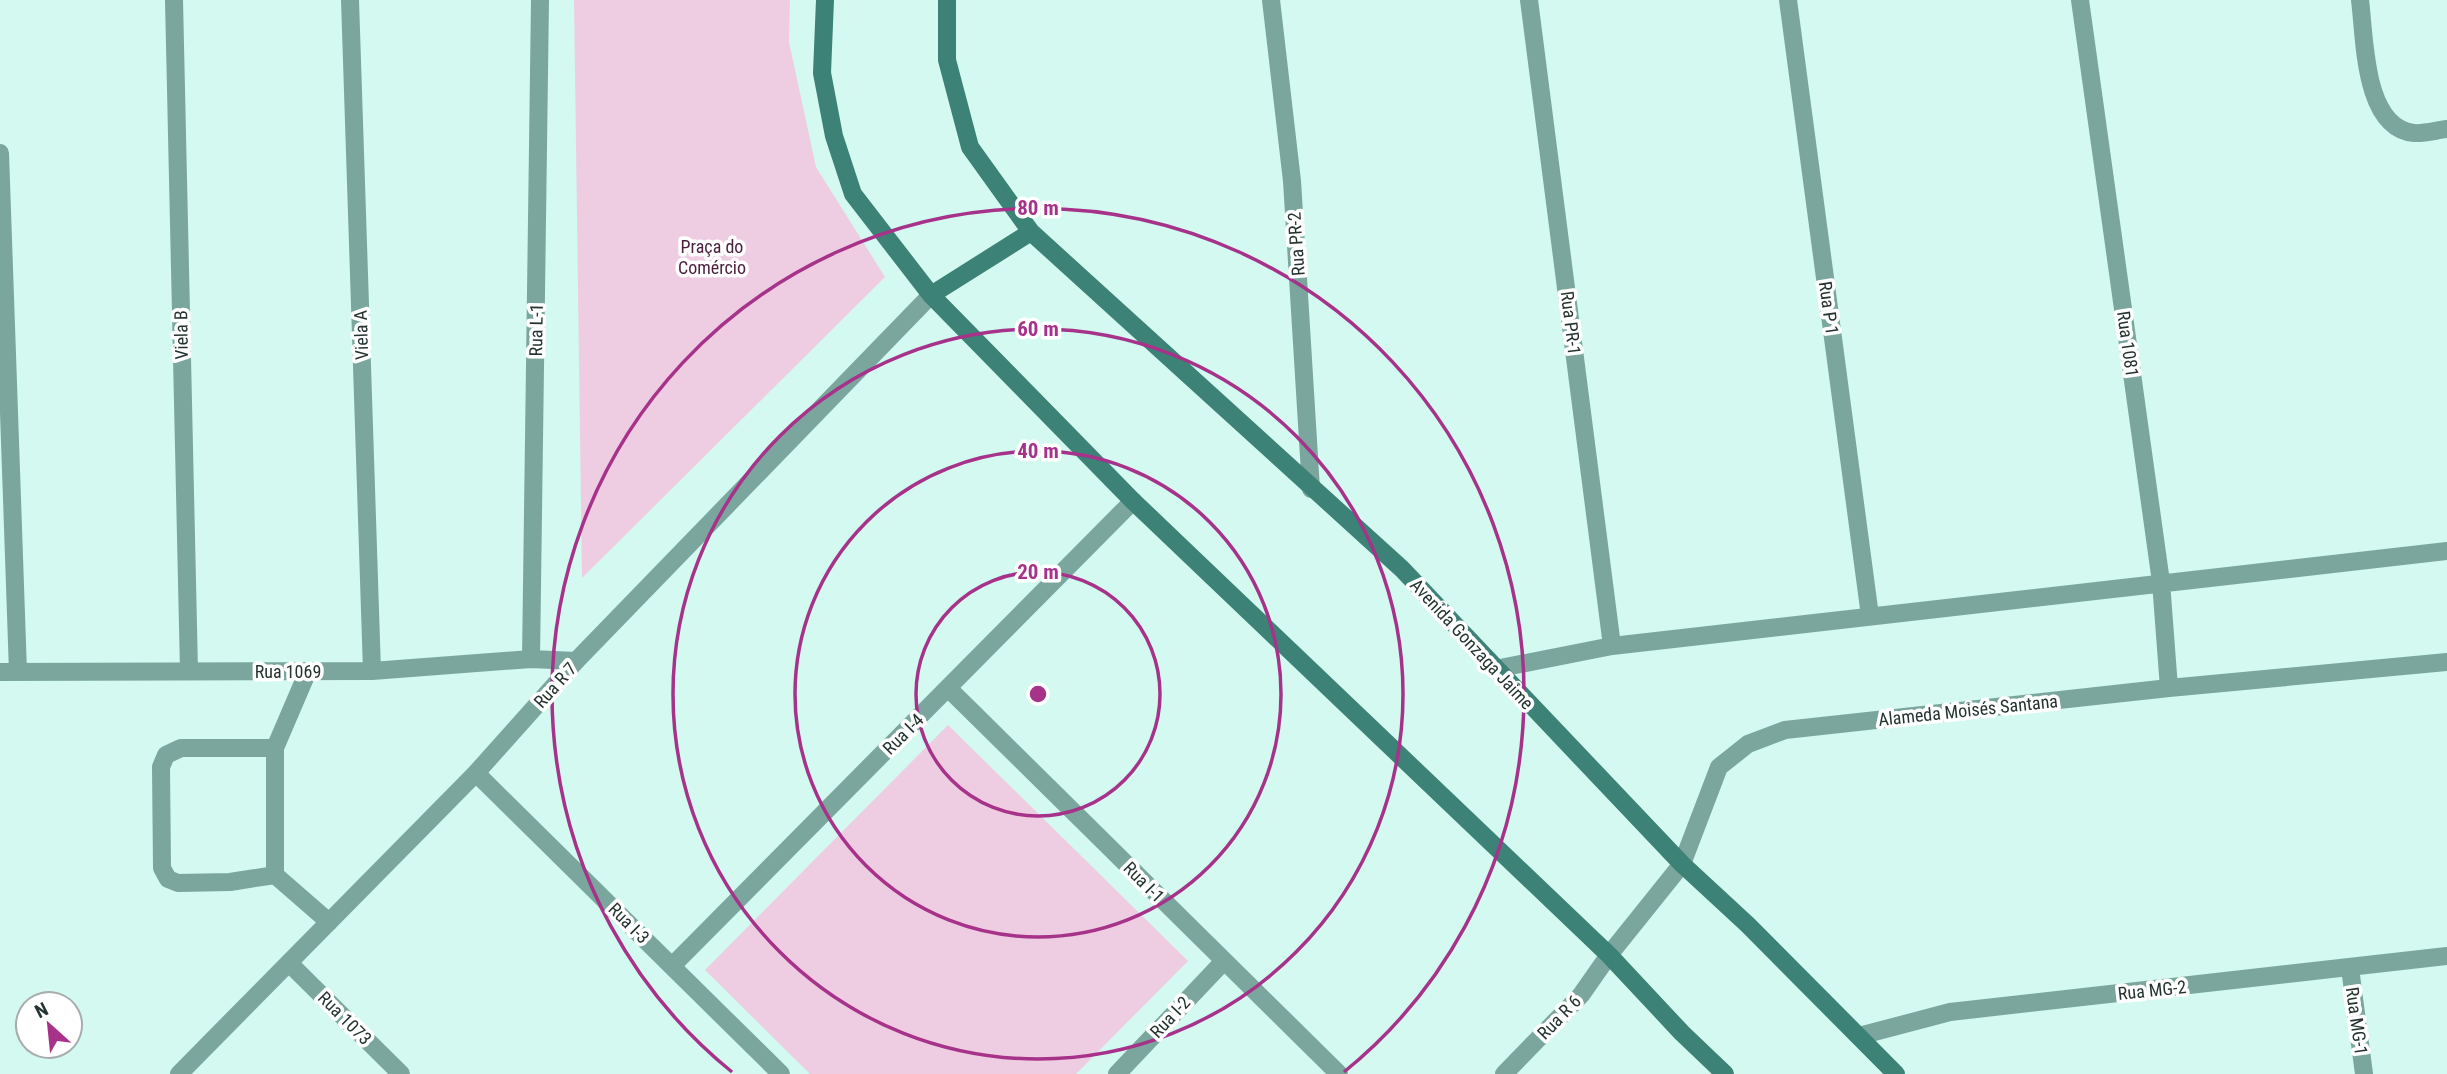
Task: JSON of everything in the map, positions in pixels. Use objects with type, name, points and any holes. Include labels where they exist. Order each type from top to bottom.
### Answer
[{"type":"main road","points":[[825,0],[822,73],[834,136],[853,194],[931,295],[1133,501],[1609,955],[1726,1074]]},
{"type":"main road","name":"Avenida Gonzaga Jaime","points":[[947,0],[947,60],[970,147],[1031,232],[1402,569],[1682,864],[1748,925],[1896,1074]]},
{"type":"main road","points":[[931,295],[1031,232]]},
{"type":"street","name":"Viela B","points":[[174,0],[189,671]]},
{"type":"street","name":"Viela A","points":[[351,0],[372,671]]},
{"type":"street","name":"Rua L-1","points":[[531,659],[540,0]]},
{"type":"street","name":"Rua PR-2","points":[[1271,0],[1292,181],[1311,489]]},
{"type":"street","name":"Rua PR-1","points":[[1529,0],[1612,646]]},
{"type":"street","name":"Rua P 1","points":[[1788,0],[1870,616]]},
{"type":"street","name":"Rua 1081","points":[[2080,0],[2161,582],[2169,688]]},
{"type":"street","points":[[2360,0],[2373,93],[2385,117],[2396,126],[2413,133],[2447,129]]},
{"type":"street","points":[[0,153],[9,672]]},
{"type":"street","name":"Rua R 7","points":[[179,1074],[476,773],[576,662],[931,295]]},
{"type":"street","name":"Rua I-4","points":[[672,966],[1133,501]]},
{"type":"street","points":[[1495,669],[1612,646],[2447,551]]},
{"type":"street","name":"Rua 1069","points":[[9,672],[372,671],[531,659],[576,662]]},
{"type":"street","name":"Alameda Moisés Santana","points":[[1609,955],[1682,864],[1719,768],[1748,744],[1773,734],[1785,730],[2169,688],[2447,662]]},
{"type":"street","points":[[308,671],[275,748],[275,875],[329,922]]},
{"type":"street","name":"Rua I-1","points":[[948,689],[1339,1074]]},
{"type":"street","points":[[275,748],[181,748],[166,755],[161,767],[162,868],[168,879],[178,883],[230,882],[275,875]]},
{"type":"street","name":"Rua I-3","points":[[476,773],[781,1074]]},
{"type":"street","name":"Rua R 6","points":[[1504,1074],[1581,995],[1609,955]]},
{"type":"street","name":"Rua MG-2","points":[[1859,1036],[1950,1012],[2447,956]]},
{"type":"street","name":"Rua I-2","points":[[1117,1074],[1224,961]]},
{"type":"street","name":"Rua 1073","points":[[289,963],[401,1074]]},
{"type":"street","name":"Rua MG-1","points":[[2350,968],[2364,1074]]},
{"type":"green space","name":"Praça do Comércio","points":[[574,0],[790,0],[789,42],[816,167],[885,277],[582,578]]},
{"type":"green space","points":[[948,725],[1188,961],[1076,1074],[810,1074],[705,970]]}]
